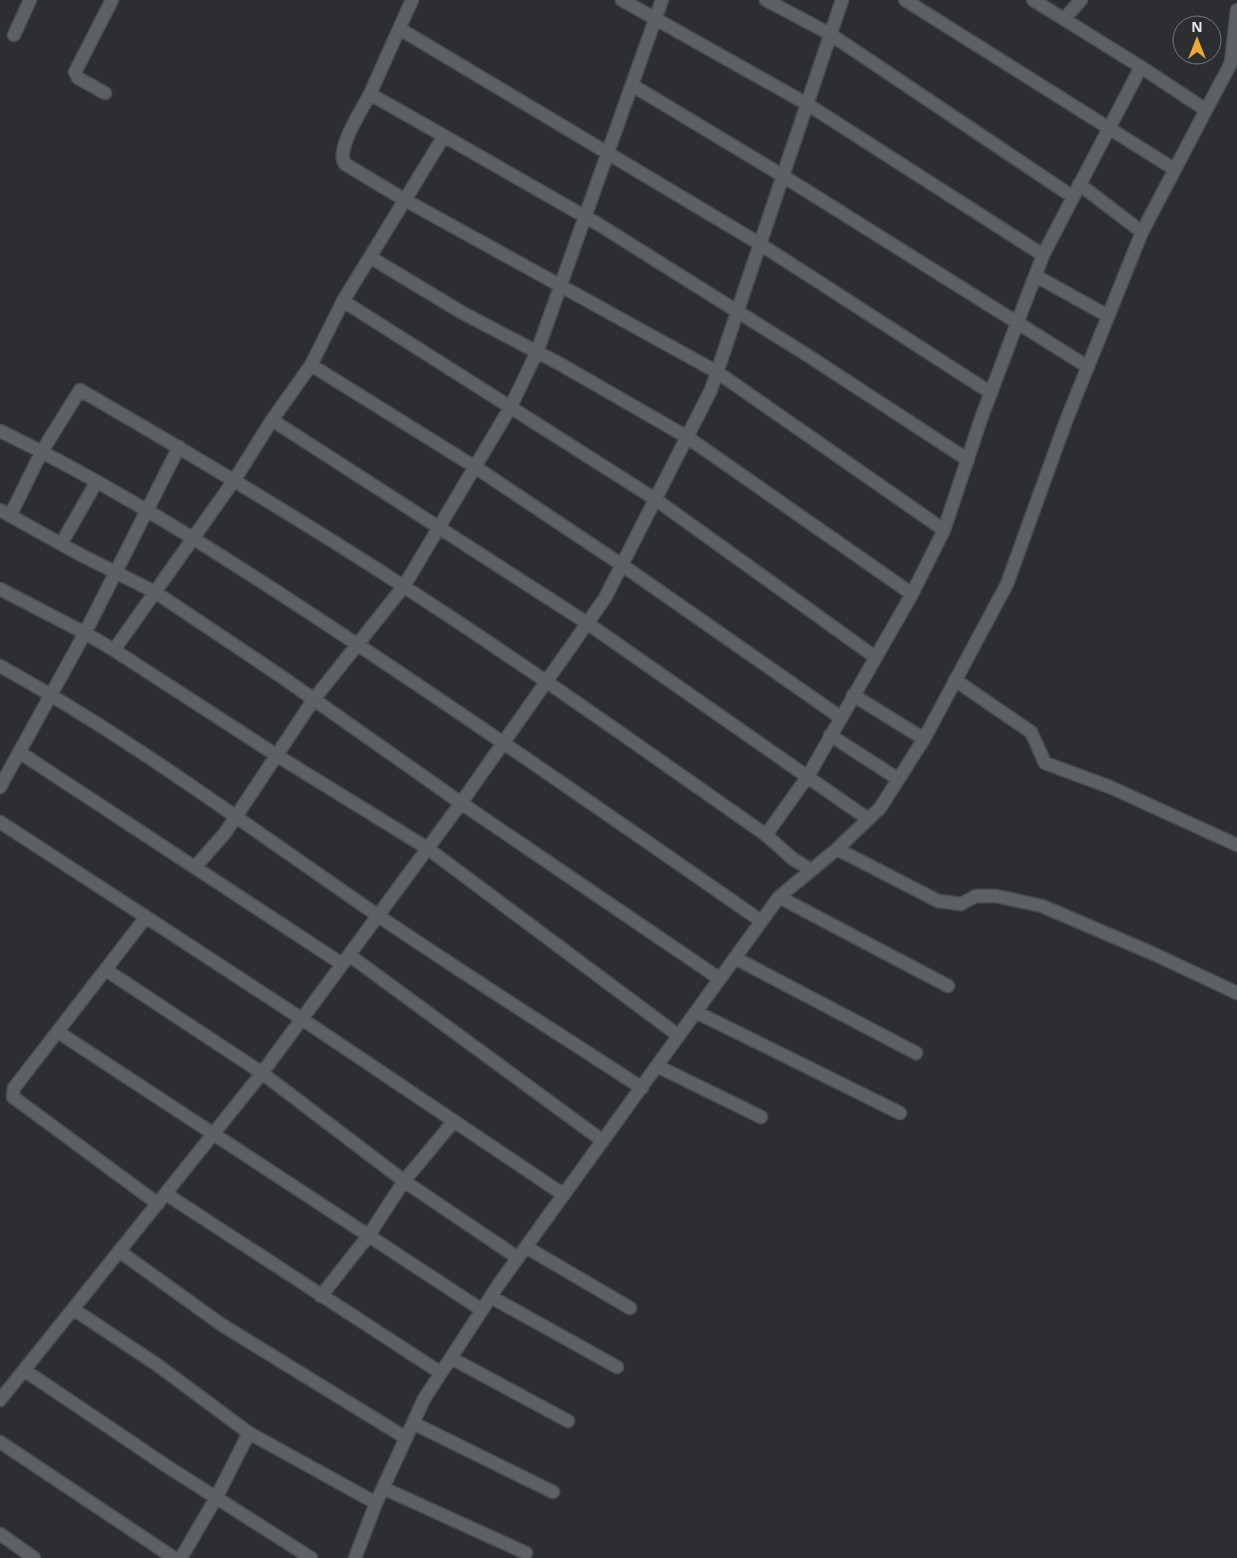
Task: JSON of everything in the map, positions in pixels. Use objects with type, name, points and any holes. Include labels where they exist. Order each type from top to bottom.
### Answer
[{"type":"street","points":[[14,35],[30,0]]},
{"type":"street","points":[[105,92],[78,78],[75,72],[112,0]]},
{"type":"street","points":[[412,0],[370,94],[345,144],[342,159],[345,164],[405,200],[717,372],[944,530]]},
{"type":"street","points":[[622,0],[807,104],[1043,255]]},
{"type":"street","points":[[196,866],[225,833],[314,699],[404,586],[510,408],[536,352],[662,0]]},
{"type":"street","points":[[766,0],[830,34],[1073,197]]},
{"type":"street","points":[[0,1400],[262,1073],[461,802],[605,598],[711,390],[842,0]]},
{"type":"street","points":[[905,0],[1174,169]]},
{"type":"street","points":[[1033,0],[1206,110]]},
{"type":"street","points":[[1064,19],[1081,0]]},
{"type":"street","points":[[355,1558],[376,1503],[424,1399],[518,1258],[779,897],[837,849],[880,808],[924,739],[1008,584],[1088,367],[1142,232],[1232,63],[1237,10]]},
{"type":"street","points":[[400,29],[760,244],[990,393]]},
{"type":"street","points":[[766,835],[808,776],[912,594],[944,530],[990,393],[1043,255],[1141,67]]},
{"type":"street","points":[[632,85],[783,176],[1088,367]]},
{"type":"street","points":[[370,94],[584,218],[807,355],[968,460]]},
{"type":"street","points":[[114,650],[235,480],[272,420],[311,365],[343,300],[444,136]]},
{"type":"street","points":[[1079,184],[1142,232]]},
{"type":"street","points":[[370,257],[461,312],[687,436],[912,594]]},
{"type":"street","points":[[1036,276],[1108,316]]},
{"type":"street","points":[[343,300],[510,408],[656,499],[875,657]]},
{"type":"street","points":[[311,365],[475,466],[622,564],[840,717]]},
{"type":"street","points":[[720,979],[314,699],[155,592],[60,544],[5,513],[80,390],[235,480],[404,586],[546,681],[766,835],[793,860],[811,870]]},
{"type":"street","points":[[272,420],[587,623],[868,819]]},
{"type":"street","points":[[0,431],[42,451],[192,539],[358,645],[504,742],[761,921]]},
{"type":"street","points":[[0,787],[85,633],[114,572],[179,447]]},
{"type":"street","points":[[60,544],[96,483]]},
{"type":"street","points":[[0,589],[114,650],[427,848],[679,1036]]},
{"type":"street","points":[[0,666],[51,695],[236,816],[378,916],[642,1088]]},
{"type":"street","points":[[956,680],[1030,732],[1045,763],[1110,787],[1237,845]]},
{"type":"street","points":[[853,695],[924,739]]},
{"type":"street","points":[[830,735],[898,779]]},
{"type":"street","points":[[19,752],[196,866],[346,959],[603,1141]]},
{"type":"street","points":[[0,822],[302,1019],[564,1195]]},
{"type":"street","points":[[837,849],[938,901],[961,904],[976,896],[996,896],[1042,906],[1154,954],[1237,993]]},
{"type":"street","points":[[779,897],[948,986]]},
{"type":"street","points":[[146,917],[14,1088],[15,1100],[162,1199],[321,1296],[441,1373]]},
{"type":"street","points":[[735,958],[916,1053]]},
{"type":"street","points":[[106,970],[262,1073],[404,1181],[518,1258]]},
{"type":"street","points":[[696,1012],[900,1113]]},
{"type":"street","points":[[58,1032],[482,1310]]},
{"type":"street","points":[[657,1066],[761,1117]]},
{"type":"street","points":[[321,1296],[370,1235],[404,1181],[454,1121]]},
{"type":"street","points":[[526,1247],[630,1308]]},
{"type":"street","points":[[119,1252],[222,1325],[406,1438]]},
{"type":"street","points":[[491,1297],[617,1367]]},
{"type":"street","points":[[73,1309],[156,1364],[249,1433],[376,1503]]},
{"type":"street","points":[[451,1358],[568,1421]]},
{"type":"street","points":[[24,1370],[216,1498],[311,1558]]},
{"type":"street","points":[[413,1423],[553,1492]]},
{"type":"street","points":[[181,1558],[216,1498],[249,1433]]},
{"type":"street","points":[[0,1442],[174,1558]]},
{"type":"street","points":[[383,1488],[526,1553]]},
{"type":"street","points":[[0,1534],[34,1558]]}]
